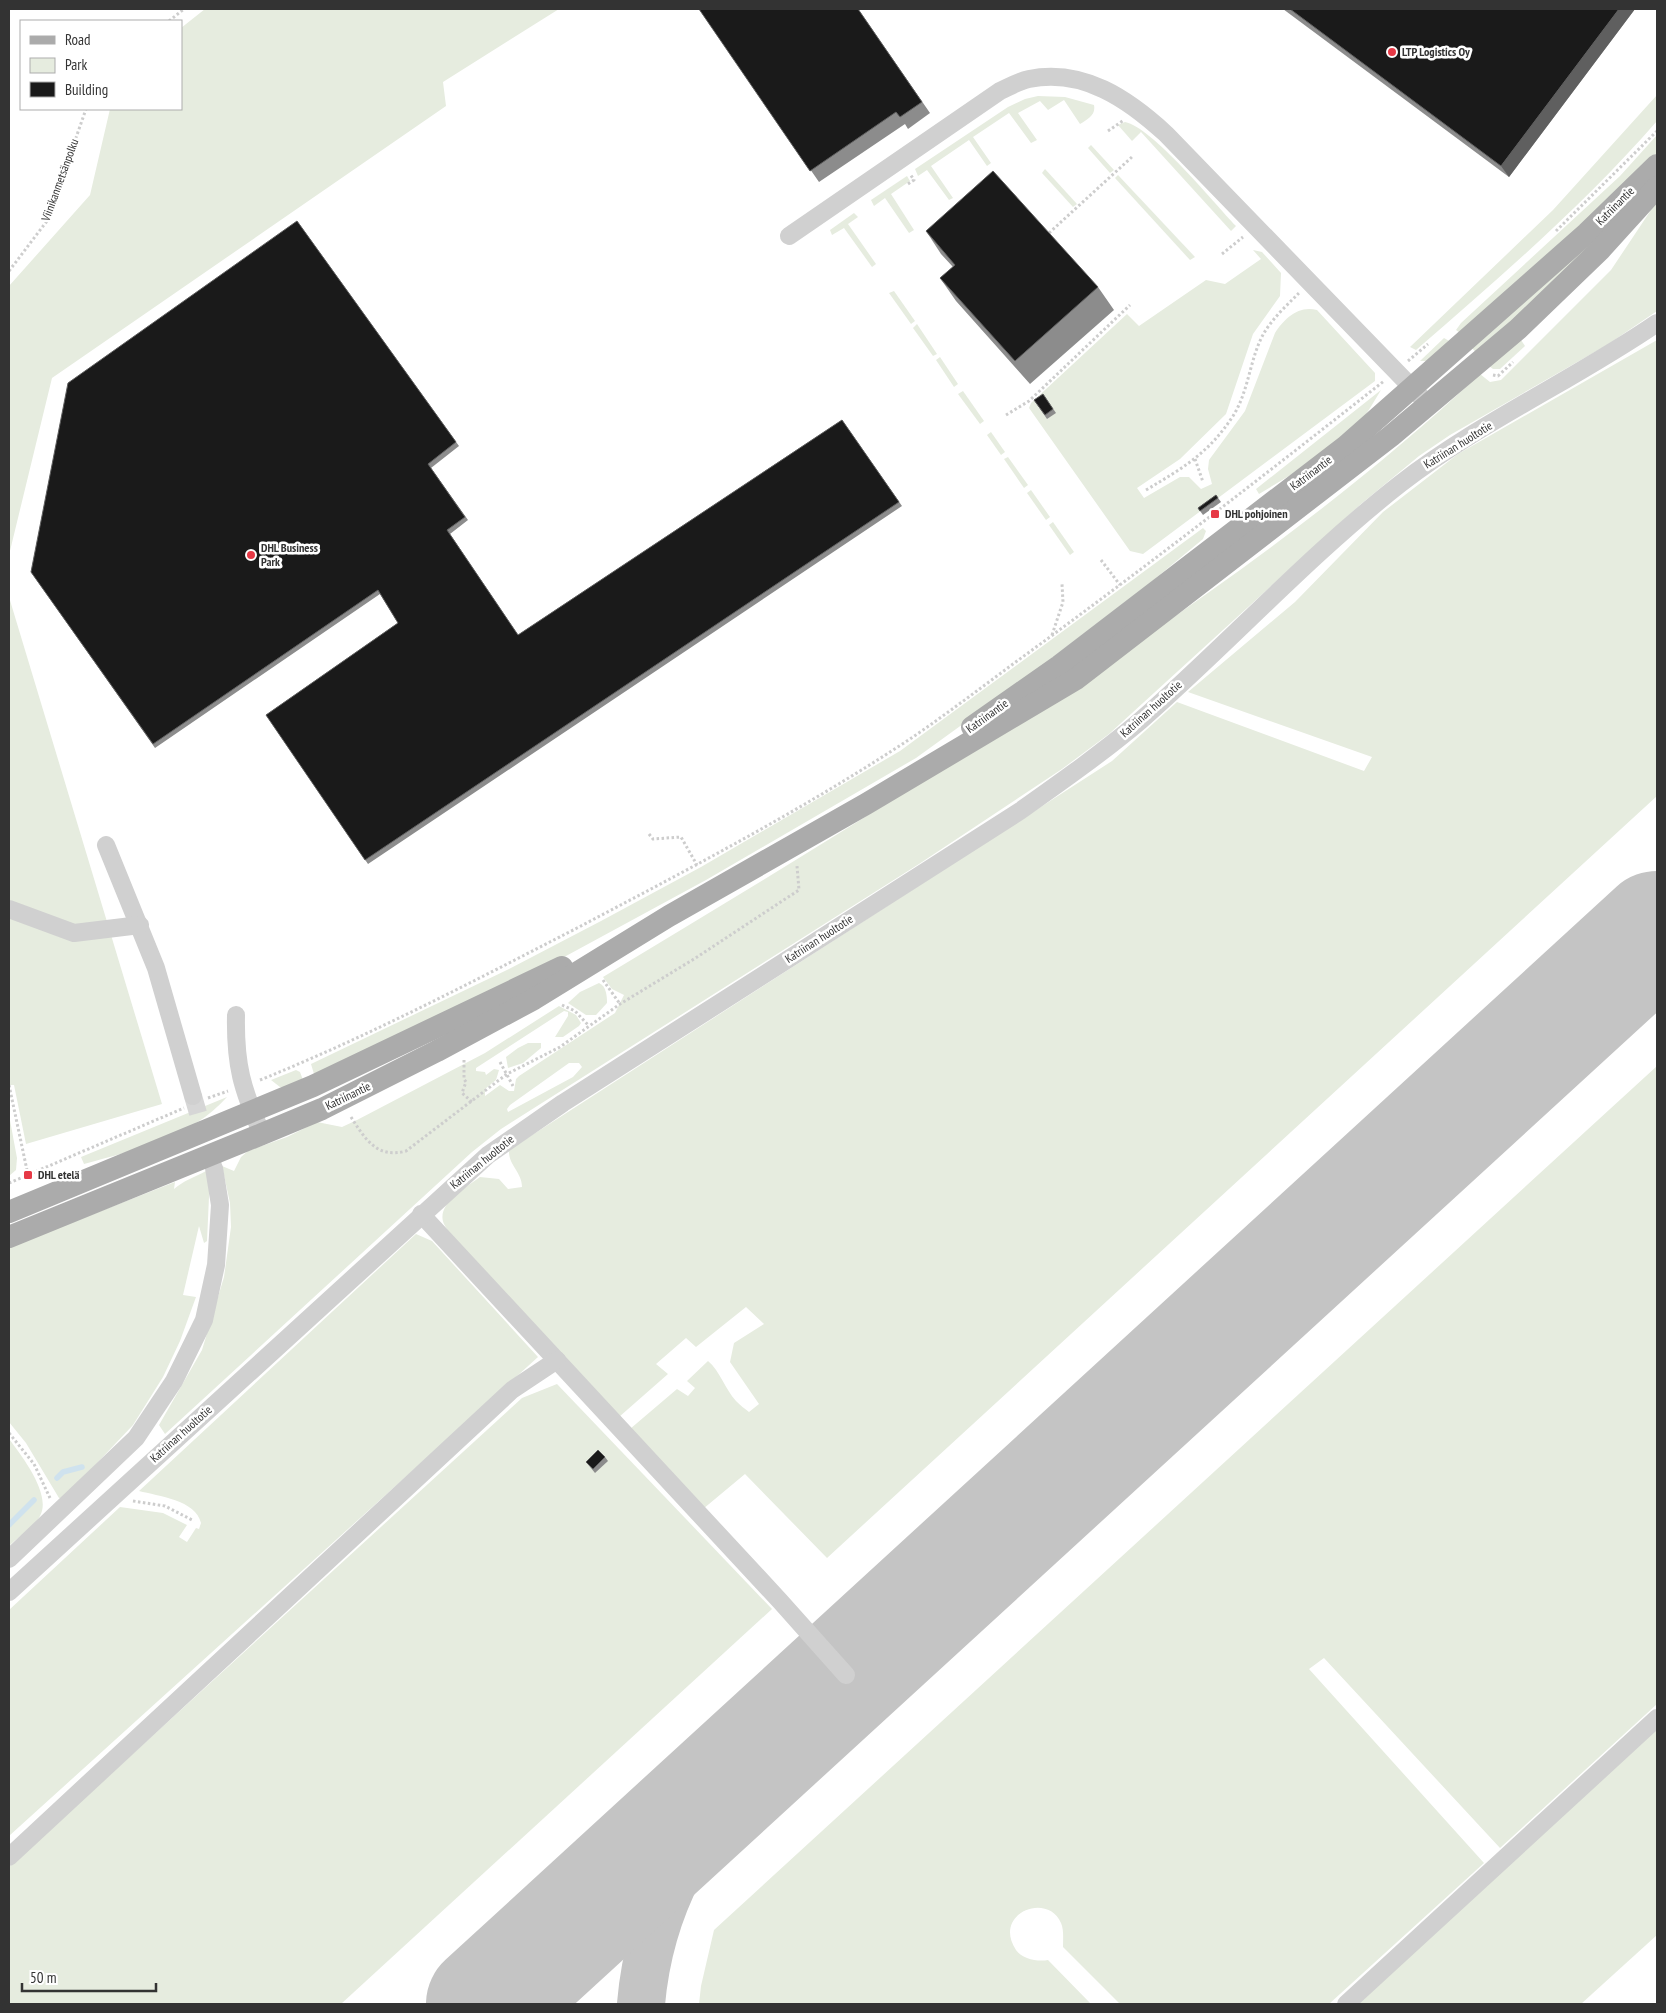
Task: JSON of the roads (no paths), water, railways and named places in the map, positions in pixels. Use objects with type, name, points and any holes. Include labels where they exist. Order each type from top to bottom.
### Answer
[{"type":"main road","name":"Katriinantie","points":[[866,804],[996,709],[1059,666],[1346,446],[1413,386],[1462,346],[1588,233],[1657,164]]},
{"type":"main road","name":"Katriinantie","points":[[9,1237],[322,1109],[445,1047],[534,999],[669,916],[866,804],[1076,679],[1266,535],[1428,405],[1518,328],[1600,250],[1657,187]]},
{"type":"main road","name":"Katriinantie","points":[[9,1212],[313,1086],[669,916]]},
{"type":"lane","points":[[789,236],[1000,92],[1027,80],[1045,77],[1084,81],[1121,97],[1145,115],[1396,371],[1413,386],[1428,405]]},
{"type":"lane","name":"Katriinan huoltotie","points":[[9,1592],[421,1214],[488,1155],[524,1128],[943,861],[1066,779],[1141,719],[1271,598],[1400,484],[1446,450],[1588,368],[1657,323]]},
{"type":"lane","points":[[106,845],[156,968],[194,1101]]},
{"type":"lane","points":[[9,909],[74,933],[140,925]]},
{"type":"lane","points":[[236,1015],[236,1051],[243,1086],[262,1134]]},
{"type":"lane","points":[[9,1559],[136,1438],[174,1381],[204,1320],[216,1265],[220,1205],[214,1168]]},
{"type":"lane","points":[[421,1214],[780,1601],[846,1675]]},
{"type":"lane","points":[[9,1857],[512,1390],[557,1360]]},
{"type":"lane","points":[[55,1516],[64,1542]]},
{"type":"lane","points":[[1346,2004],[1657,1718]]},
{"type":"waterway","points":[[57,1478],[63,1472],[82,1467]]},
{"type":"waterway","points":[[9,1525],[34,1500]]},
{"type":"tunnel","points":[[193,1096],[214,1168]]},
{"type":"place","name":"LTP Logistics Oy","points":[[1392,52]]},
{"type":"place","name":"DHL pohjoinen","points":[[1215,514]]},
{"type":"place","name":"DHL Business Park","points":[[251,555]]},
{"type":"place","name":"DHL etelä","points":[[28,1175]]}]
